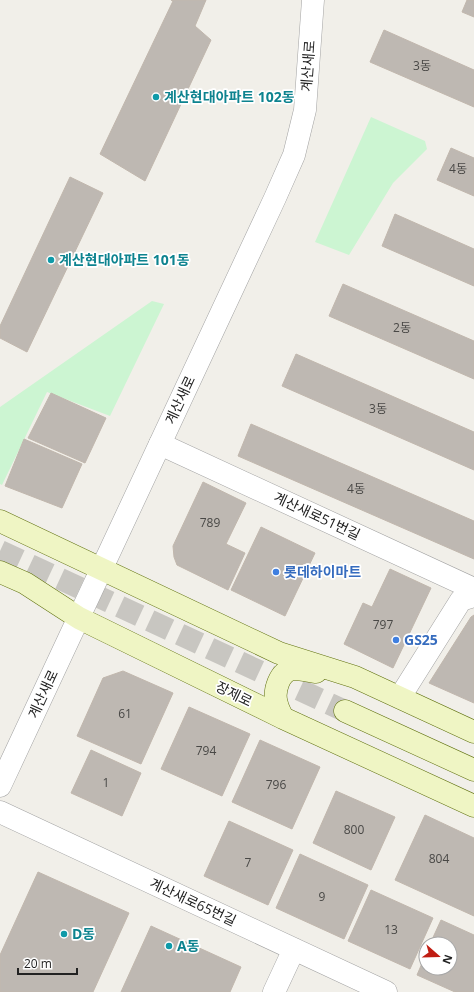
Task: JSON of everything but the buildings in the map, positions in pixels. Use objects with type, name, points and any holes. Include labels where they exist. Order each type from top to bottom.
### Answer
[{"type":"main road","points":[[0,521],[279,653],[355,677],[474,732]]},
{"type":"main road","name":"장제로","points":[[0,572],[25,583],[79,618],[283,718],[474,806]]},
{"type":"main road","points":[[283,718],[276,703],[276,687],[283,675],[293,669],[355,677]]},
{"type":"main road","points":[[345,711],[474,770]]},
{"type":"street","name":"계산새로","points":[[0,786],[294,155],[305,110],[313,0]]},
{"type":"street","name":"계산새로51번길","points":[[160,444],[474,589]]},
{"type":"street","points":[[400,697],[461,600],[474,596]]},
{"type":"street","name":"계산새로65번길","points":[[0,812],[386,992]]},
{"type":"street","points":[[274,992],[294,949]]},
{"type":"green space","points":[[371,117],[425,141],[427,149],[393,183],[349,255],[315,242]]},
{"type":"green space","points":[[152,301],[164,304],[110,416],[47,392],[2,485],[0,484],[0,407]]},
{"type":"tunnel","points":[[0,551],[345,711]]},
{"type":"place","name":"계산현대아파트 102동","points":[[156,97]]},
{"type":"place","name":"계산현대아파트 101동","points":[[51,260]]},
{"type":"place","name":"롯데하이마트","points":[[276,572]]},
{"type":"place","name":"GS25","points":[[396,640]]},
{"type":"place","name":"D동","points":[[64,934]]},
{"type":"place","name":"A동","points":[[169,946]]}]
